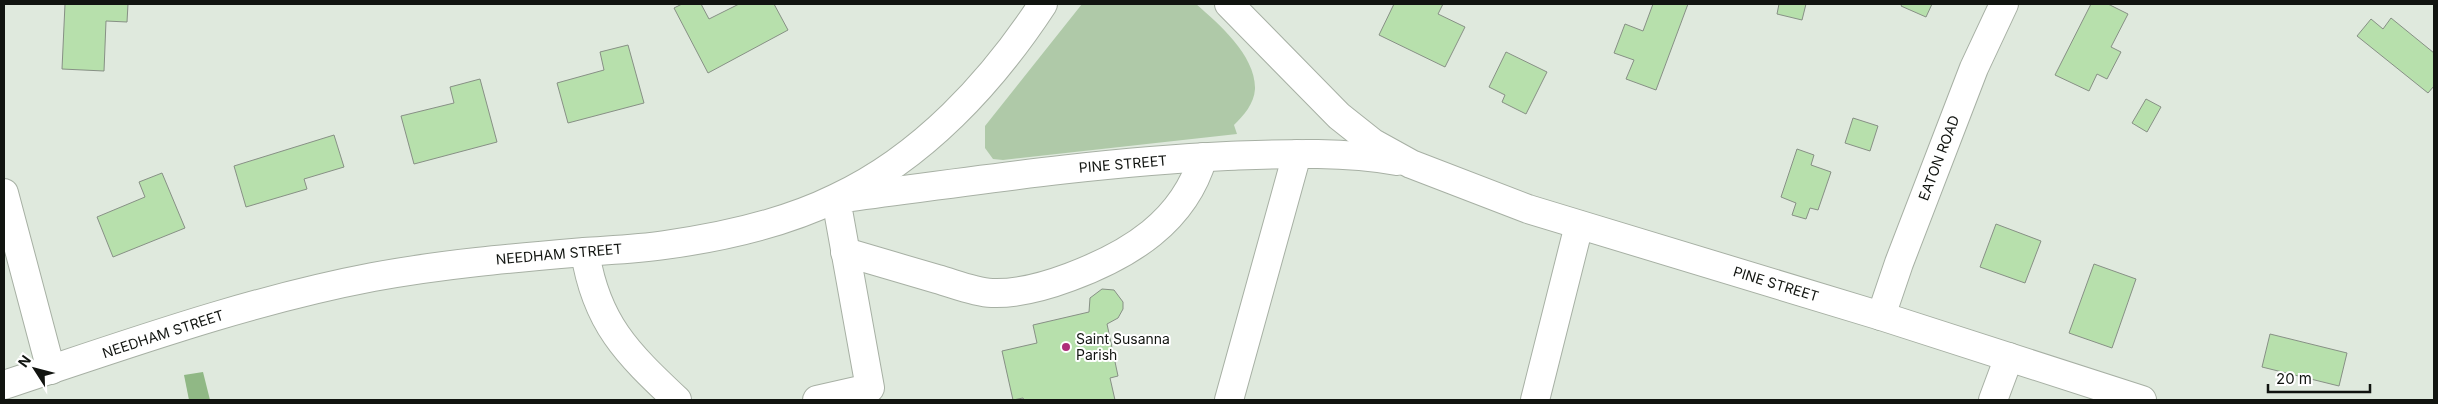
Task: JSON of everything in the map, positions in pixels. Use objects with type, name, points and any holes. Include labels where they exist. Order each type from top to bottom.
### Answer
[{"type":"street","name":"NEEDHAM STREET","points":[[4,385],[227,314],[319,288],[423,268],[663,245],[733,233],[780,220],[836,198],[858,187],[898,160],[947,119],[993,73],[1022,36],[1043,4]]},
{"type":"street","name":"PINE STREET","points":[[1229,4],[1339,116],[1373,143],[1410,164],[1489,195],[1579,225],[1881,316],[2142,400]]},
{"type":"street","name":"EATON ROAD","points":[[1881,316],[1899,263],[1974,68],[2004,4]]},
{"type":"street","name":"PINE STREET","points":[[836,198],[1110,164],[1203,158],[1297,154],[1362,157],[1410,164]]},
{"type":"street","points":[[1229,400],[1297,154]]},
{"type":"street","points":[[845,252],[970,289],[992,293],[1033,288],[1108,262],[1151,235],[1182,202],[1199,172],[1203,158]]},
{"type":"street","points":[[4,194],[51,370]]},
{"type":"street","points":[[817,400],[870,388],[836,198]]},
{"type":"street","points":[[1535,400],[1579,225]]},
{"type":"street","points":[[585,252],[593,291],[611,328],[634,358],[677,400]]},
{"type":"street","points":[[1992,400],[2009,357]]},
{"type":"green space","points":[[1082,4],[1196,4],[1225,31],[1243,53],[1254,77],[1255,89],[1253,100],[1234,125],[1237,134],[1003,160],[993,159],[985,148],[985,126]]},
{"type":"green space","points":[[203,372],[210,400],[189,400],[184,375]]},
{"type":"building","points":[[65,4],[128,4],[127,22],[106,21],[104,71],[62,69]]},
{"type":"building","points":[[682,4],[701,4],[709,19],[739,4],[774,4],[788,30],[708,73],[674,8]]},
{"type":"building","points":[[1394,4],[1443,4],[1438,14],[1465,27],[1445,67],[1379,35]]},
{"type":"building","points":[[1653,4],[1688,4],[1656,90],[1626,79],[1634,60],[1614,53],[1625,24],[1643,31]]},
{"type":"building","points":[[1779,4],[1806,4],[1802,20],[1777,14]]},
{"type":"building","points":[[1902,4],[1932,4],[1926,17],[1901,6]]},
{"type":"building","points":[[2091,4],[2108,4],[2128,14],[2111,47],[2121,52],[2107,79],[2097,74],[2089,91],[2055,75]]},
{"type":"building","points":[[2391,18],[2434,53],[2434,86],[2428,93],[2357,36],[2371,19],[2383,29]]},
{"type":"building","points":[[628,45],[644,103],[568,123],[557,83],[604,70],[600,52]]},
{"type":"building","points":[[1506,52],[1547,72],[1526,114],[1502,102],[1505,95],[1489,87]]},
{"type":"building","points":[[480,79],[497,142],[414,164],[401,116],[454,103],[450,87]]},
{"type":"building","points":[[2146,99],[2161,107],[2147,132],[2132,123]]},
{"type":"building","points":[[1853,118],[1878,126],[1870,151],[1845,143]]},
{"type":"building","points":[[334,135],[344,167],[304,179],[307,189],[246,207],[234,166]]},
{"type":"building","points":[[1797,149],[1814,155],[1811,165],[1831,172],[1818,210],[1810,208],[1806,219],[1792,215],[1796,203],[1781,197]]},
{"type":"building","points":[[162,173],[185,228],[113,257],[97,217],[145,197],[139,182]]},
{"type":"building","points":[[1996,224],[2041,241],[2025,283],[1980,267]]},
{"type":"building","points":[[2094,264],[2136,279],[2112,348],[2069,333]]},
{"type":"building","name":"Saint Susanna Parish","points":[[1102,289],[1114,290],[1123,302],[1123,309],[1118,318],[1107,324],[1118,376],[1110,378],[1115,400],[1024,400],[1023,398],[1013,400],[1002,351],[1037,343],[1033,325],[1089,312],[1090,298]]},
{"type":"building","points":[[2270,334],[2347,353],[2339,386],[2262,367]]},
{"type":"place","name":"Saint Susanna Parish","points":[[1066,347]]}]
